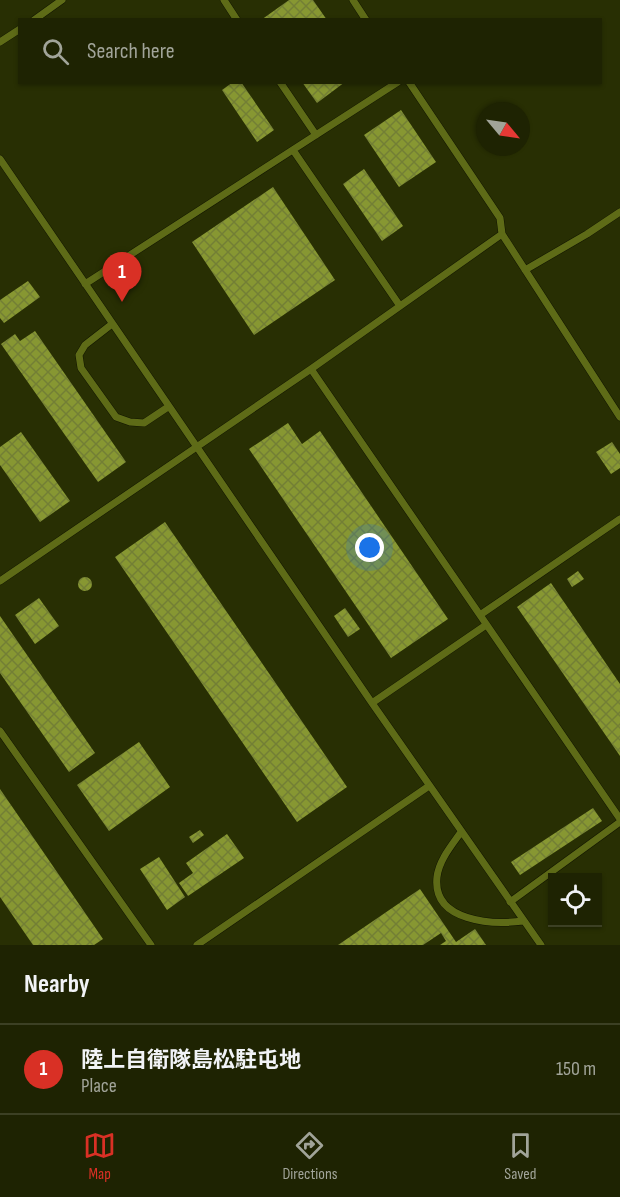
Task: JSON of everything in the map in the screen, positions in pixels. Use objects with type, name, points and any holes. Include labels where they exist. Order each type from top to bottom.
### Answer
[{"type":"lane","points":[[37,18],[62,0]]},
{"type":"lane","points":[[224,0],[236,18]]},
{"type":"lane","points":[[353,0],[365,18]]},
{"type":"lane","points":[[0,42],[18,30]]},
{"type":"lane","points":[[281,84],[316,135]]},
{"type":"lane","points":[[85,284],[395,84]]},
{"type":"lane","points":[[410,84],[500,218],[502,234],[620,417]]},
{"type":"lane","points":[[293,150],[400,306]]},
{"type":"lane","points":[[0,159],[168,407],[541,945]]},
{"type":"lane","points":[[525,270],[588,234],[620,212]]},
{"type":"lane","points":[[0,581],[311,369],[502,234]]},
{"type":"lane","points":[[112,324],[85,345],[80,355],[81,368],[116,417],[130,422],[144,423],[168,407]]},
{"type":"lane","points":[[311,369],[620,820],[510,902]]},
{"type":"lane","points":[[480,615],[620,519]]},
{"type":"lane","points":[[372,703],[486,625]]},
{"type":"lane","points":[[0,731],[151,945]]},
{"type":"lane","points":[[197,945],[429,786]]},
{"type":"lane","points":[[461,832],[443,858],[437,876],[437,891],[443,903],[455,912],[492,923],[523,921]]},
{"type":"building","points":[[289,0],[313,0],[326,18],[264,18]]},
{"type":"building","points":[[230,84],[242,84],[274,130],[257,142],[222,90]]},
{"type":"building","points":[[303,84],[342,84],[317,103]]},
{"type":"building","points":[[401,110],[436,162],[399,187],[364,135]]},
{"type":"building","points":[[364,169],[403,226],[382,241],[343,184]]},
{"type":"building","points":[[273,187],[335,280],[254,335],[192,242]]},
{"type":"building","points":[[28,281],[40,297],[4,323],[0,318],[0,300]]},
{"type":"building","points":[[35,331],[126,462],[98,482],[1,344],[15,334],[20,341]]},
{"type":"building","points":[[288,423],[302,444],[320,431],[448,619],[391,658],[249,449]]},
{"type":"building","points":[[21,432],[70,501],[40,522],[0,465],[0,447]]},
{"type":"building","points":[[612,442],[620,454],[620,468],[611,474],[596,452]]},
{"type":"building","points":[[165,522],[347,787],[297,822],[115,557]]},
{"type":"building","points":[[578,571],[584,579],[572,587],[567,579]]},
{"type":"building","points":[[85,577],[90,579],[92,584],[90,589],[85,591],[80,589],[78,584],[80,579]]},
{"type":"building","points":[[551,583],[620,684],[620,756],[517,607]]},
{"type":"building","points":[[39,598],[59,626],[35,644],[15,615]]},
{"type":"building","points":[[345,608],[360,629],[348,637],[334,616]]},
{"type":"building","points":[[0,616],[95,753],[69,772],[0,673]]},
{"type":"building","points":[[139,742],[170,787],[109,831],[77,785]]},
{"type":"building","points":[[0,789],[103,939],[94,945],[33,945],[0,897]]},
{"type":"building","points":[[593,808],[602,821],[520,875],[511,862]]},
{"type":"building","points":[[200,830],[204,835],[193,843],[189,837]]},
{"type":"building","points":[[227,834],[244,858],[188,896],[179,883],[193,873],[186,863]]},
{"type":"building","points":[[159,857],[185,897],[167,910],[140,869]]},
{"type":"building","points":[[420,889],[456,942],[475,929],[486,945],[440,945],[446,941],[441,933],[423,945],[338,945]]},
{"type":"place","name":"陸上自衛隊島松駐屯地","points":[[122,302]]}]
